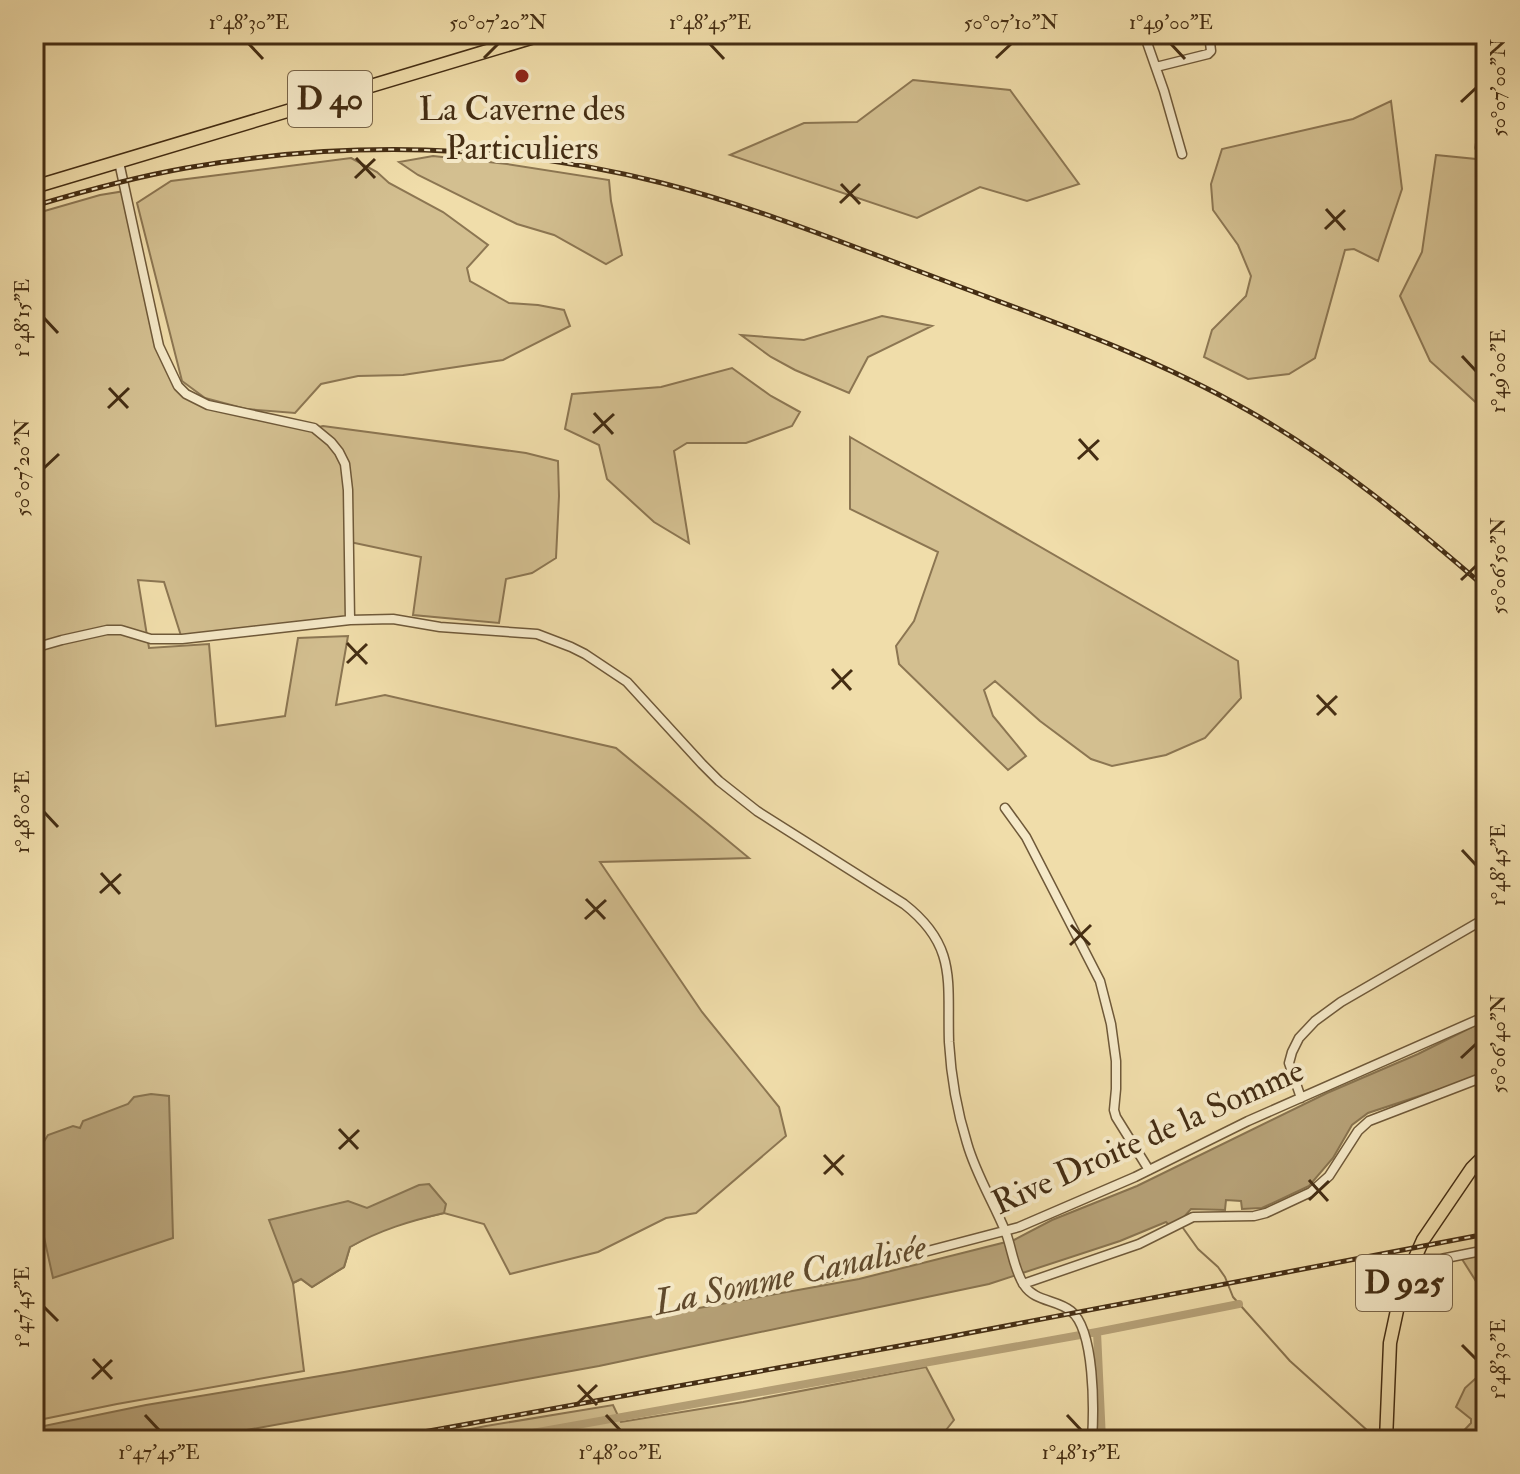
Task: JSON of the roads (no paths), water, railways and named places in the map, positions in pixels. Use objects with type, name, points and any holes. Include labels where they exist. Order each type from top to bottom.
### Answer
[{"type":"main road","name":"D 40","points":[[34,187],[544,34]]},
{"type":"main road","name":"D 925","points":[[1386,1438],[1391,1334],[1402,1287],[1428,1233],[1472,1168],[1486,1154]]},
{"type":"street","points":[[1144,34],[1182,154]]},
{"type":"street","points":[[1156,67],[1208,54],[1212,46],[1209,34]]},
{"type":"street","points":[[1486,105],[1480,148],[1486,148]]},
{"type":"street","points":[[117,162],[159,346],[178,386],[186,394],[208,405],[314,428],[339,452],[345,464],[348,490],[350,620]]},
{"type":"street","points":[[34,648],[107,630],[121,630],[151,639],[171,639],[350,620],[393,619],[440,627],[537,634],[571,647],[627,682],[702,764],[738,797],[914,912],[925,923],[941,949],[950,989],[952,1076],[972,1158],[1006,1233],[1022,1281],[1036,1296],[1071,1311],[1083,1328],[1091,1373],[1092,1440]]},
{"type":"street","points":[[1005,808],[1026,837],[1100,981],[1116,1061],[1114,1110],[1149,1170]]},
{"type":"street","points":[[1301,1098],[1289,1063],[1299,1038],[1315,1021],[1341,1002],[1486,918]]},
{"type":"street","name":"Rive Droite de la Somme","points":[[821,1279],[1006,1233],[1486,1016]]},
{"type":"street","points":[[1022,1281],[1139,1244],[1193,1217],[1266,1213],[1311,1192],[1329,1176],[1358,1131],[1369,1121],[1486,1076]]},
{"type":"street","points":[[1413,1259],[1441,1259],[1486,1250]]},
{"type":"waterway","points":[[1183,1228],[1198,1249],[1218,1267],[1233,1297],[1290,1361],[1378,1440]]},
{"type":"waterway","points":[[493,1440],[1239,1304]]},
{"type":"waterway","points":[[1097,1332],[1102,1440]]},
{"type":"railway","points":[[34,206],[186,168],[245,159],[365,150],[485,153],[604,170],[662,183],[835,239],[1095,338],[1172,371],[1247,410],[1310,449],[1400,516],[1486,588]]},
{"type":"railway","points":[[379,1440],[927,1341],[1486,1234]]},
{"type":"place","name":"La Caverne des Particuliers","points":[[522,76]]},
{"type":"water label","name":"La Somme Canalisée","points":[[790,1275]]}]
